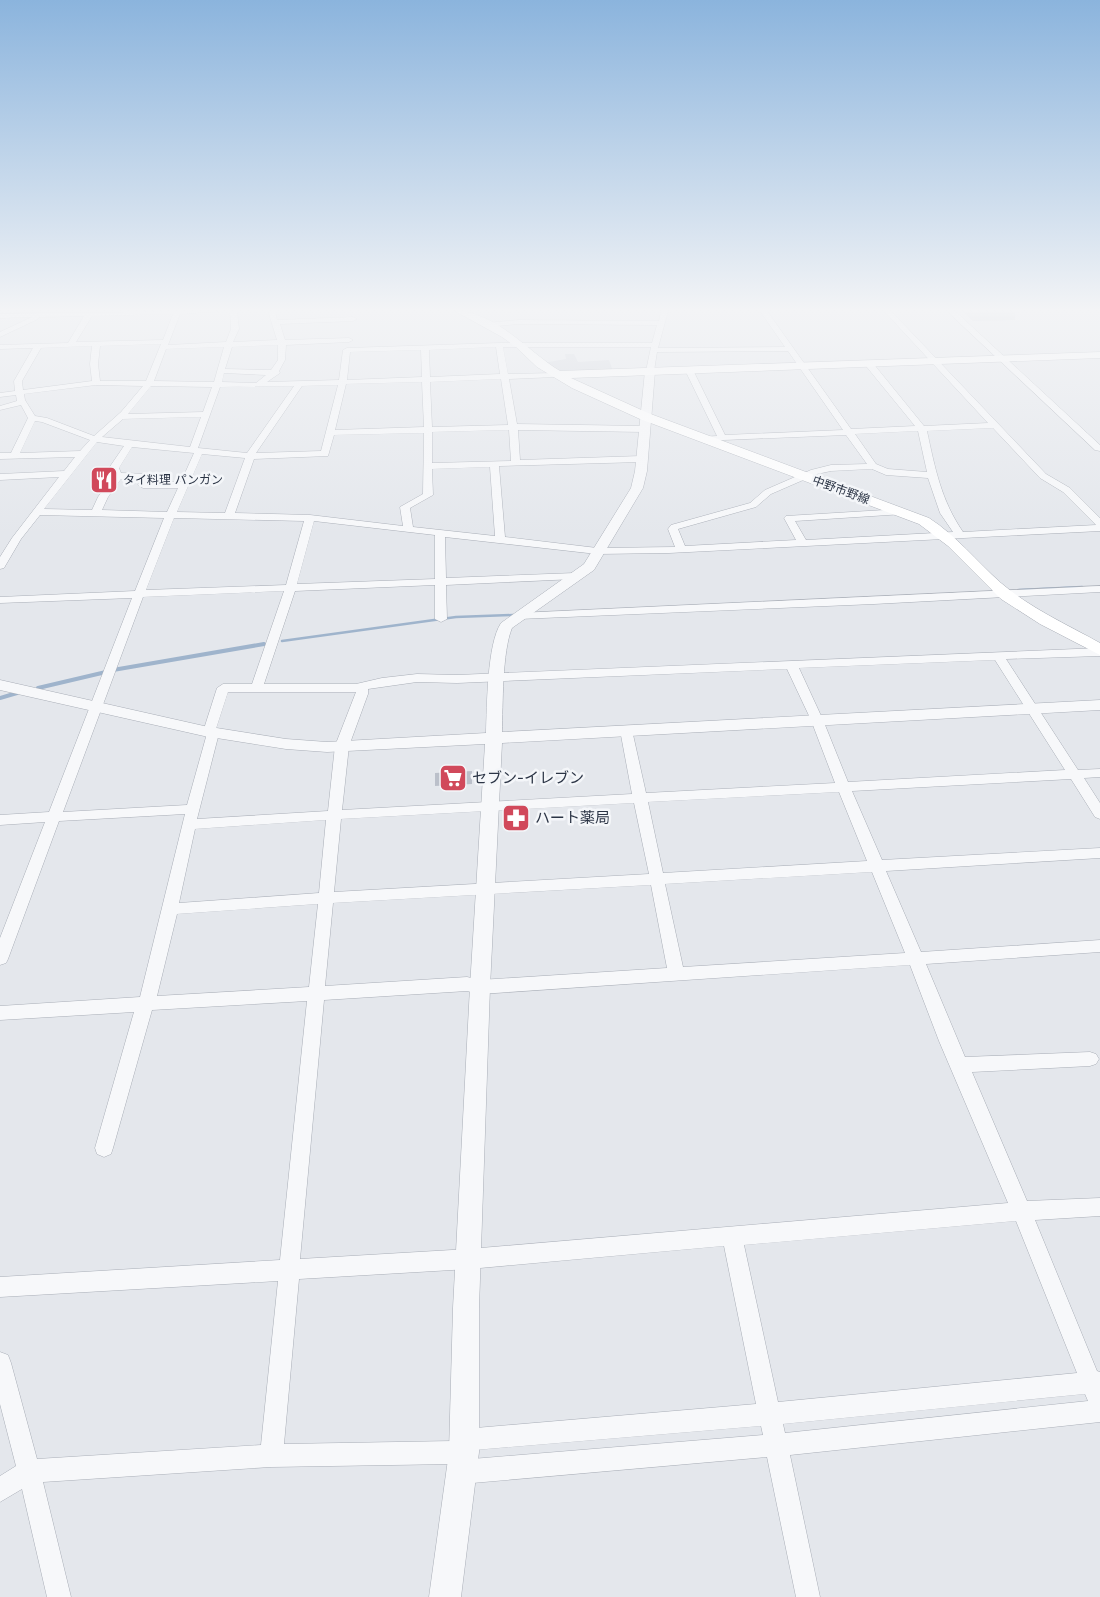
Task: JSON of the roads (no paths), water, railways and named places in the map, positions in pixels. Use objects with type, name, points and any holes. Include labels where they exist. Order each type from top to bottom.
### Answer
[{"type":"main road","name":"中野市野線","points":[[575,386],[644,423],[703,439],[901,512],[954,535],[976,567],[1004,593],[1100,651]]},
{"type":"street","points":[[18,386],[21,401],[24,402],[32,418]]},
{"type":"street","points":[[0,395],[83,386]]},
{"type":"street","points":[[0,564],[17,538],[82,454],[95,439],[121,417],[139,398],[147,386]]},
{"type":"street","points":[[0,959],[139,594],[184,484],[196,451],[205,414],[217,386]]},
{"type":"street","points":[[228,516],[240,477],[250,456],[298,386]]},
{"type":"street","points":[[32,418],[44,420],[95,439],[130,444],[250,456],[326,454],[342,386]]},
{"type":"street","points":[[408,529],[406,507],[428,496],[426,386]]},
{"type":"street","points":[[506,386],[516,463]]},
{"type":"street","points":[[445,1597],[463,1455],[480,987],[494,737],[502,634],[506,626],[589,566],[637,488],[648,386]]},
{"type":"street","points":[[697,386],[722,438]]},
{"type":"street","points":[[816,386],[873,466]]},
{"type":"street","points":[[887,386],[922,429],[932,475],[954,535]]},
{"type":"street","points":[[958,386],[1043,476],[1049,478],[1067,492],[1100,526]]},
{"type":"street","points":[[1030,386],[1100,448]]},
{"type":"street","points":[[0,408],[24,402]]},
{"type":"street","points":[[121,417],[205,414]]},
{"type":"street","points":[[14,456],[32,418]]},
{"type":"street","points":[[331,433],[644,423]]},
{"type":"street","points":[[703,439],[995,425]]},
{"type":"street","points":[[118,476],[114,468],[130,444]]},
{"type":"street","points":[[0,456],[82,454]]},
{"type":"street","points":[[427,466],[641,459]]},
{"type":"street","points":[[494,464],[500,540]]},
{"type":"street","points":[[681,549],[673,530],[675,527],[753,505],[763,494],[831,468],[873,466],[886,472],[932,475]]},
{"type":"street","points":[[0,477],[67,474]]},
{"type":"street","points":[[118,476],[147,476],[143,485],[184,484]]},
{"type":"street","points":[[96,512],[103,497],[118,476]]},
{"type":"street","points":[[38,512],[310,518],[597,551],[803,543],[1100,526]]},
{"type":"street","points":[[803,543],[789,518],[901,512]]},
{"type":"street","points":[[257,688],[290,589],[310,518]]},
{"type":"street","points":[[440,534],[439,582],[441,619]]},
{"type":"street","points":[[0,600],[575,576]]},
{"type":"street","points":[[519,616],[874,602],[1100,588]]},
{"type":"street","points":[[104,1148],[143,1010],[147,1004],[171,909],[191,816],[212,737],[209,732],[223,688],[362,686],[417,678],[498,677],[999,657],[1100,651]]},
{"type":"street","points":[[999,657],[1030,708],[1100,814]]},
{"type":"street","points":[[791,664],[817,720],[948,1041],[960,1065],[1095,1382],[1100,1404]]},
{"type":"street","points":[[0,685],[209,732],[293,745],[342,746],[1100,705]]},
{"type":"street","points":[[271,1456],[342,746],[362,694],[362,686]]},
{"type":"street","points":[[626,730],[676,974]]},
{"type":"street","points":[[0,820],[53,817],[334,815],[1100,773]]},
{"type":"street","points":[[171,909],[1100,853]]},
{"type":"street","points":[[0,1013],[468,984],[480,987],[1100,946]]},
{"type":"street","points":[[960,1065],[1090,1059]]},
{"type":"street","points":[[0,1287],[469,1259],[1021,1211],[1100,1207]]},
{"type":"street","points":[[732,1236],[808,1597]]},
{"type":"street","points":[[0,1362],[26,1473],[59,1597]]},
{"type":"street","points":[[463,1455],[770,1414],[1095,1382]]},
{"type":"street","points":[[0,1490],[26,1473],[271,1456],[463,1455],[776,1446],[1100,1411]]},
{"type":"waterway","points":[[1019,590],[1082,587]]},
{"type":"waterway","points":[[282,641],[456,617],[513,615]]},
{"type":"waterway","points":[[113,670],[264,644]]},
{"type":"waterway","points":[[38,688],[106,672]]},
{"type":"waterway","points":[[0,698],[17,693]]},
{"type":"place","name":"タイ料理 パンガン","points":[[104,480]]},
{"type":"place","name":"セブン-イレブン","points":[[453,778]]},
{"type":"place","name":"ハート薬局","points":[[516,818]]}]
